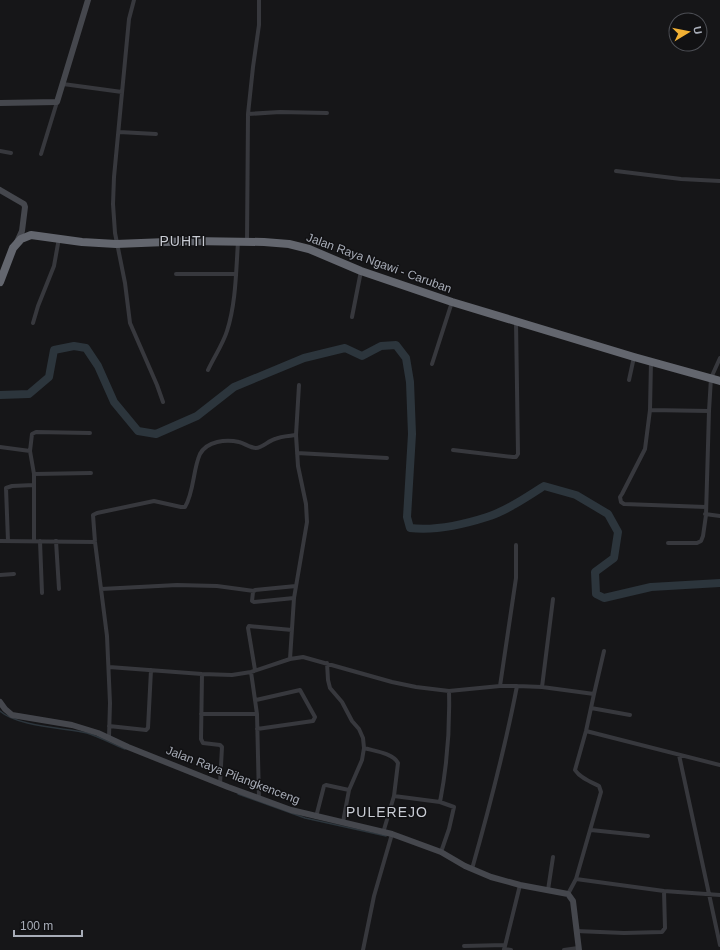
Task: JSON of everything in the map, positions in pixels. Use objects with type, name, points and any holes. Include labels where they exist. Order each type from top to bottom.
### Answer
[{"type":"highway","name":"Jalan Raya Ngawi - Caruban","points":[[31,236],[116,244],[191,241],[248,242],[304,247],[361,271],[452,302],[634,357],[720,381]]},
{"type":"highway","points":[[0,282],[13,248],[21,239],[31,236]]},
{"type":"main road","points":[[0,103],[57,102],[88,0]]},
{"type":"main road","points":[[0,190],[24,204],[25,207],[22,227],[16,245]]},
{"type":"main road","points":[[22,227],[31,236]]},
{"type":"main road","name":"Jalan Raya Pilangkenceng","points":[[0,702],[8,713],[16,717],[72,725],[109,737],[128,747],[220,784],[291,810],[392,834],[441,852],[472,869],[491,877],[520,885],[568,894]]},
{"type":"main road","points":[[568,894],[572,901],[578,949]]},
{"type":"street","points":[[134,0],[129,18],[113,190],[116,244],[125,282],[130,323],[159,389],[163,402]]},
{"type":"street","points":[[248,242],[248,114],[259,25],[259,0]]},
{"type":"street","points":[[63,84],[122,92]]},
{"type":"street","points":[[41,154],[57,102]]},
{"type":"street","points":[[248,114],[280,112],[327,113]]},
{"type":"street","points":[[119,132],[156,134]]},
{"type":"street","points":[[0,151],[11,153]]},
{"type":"street","points":[[616,171],[681,179],[720,181]]},
{"type":"street","points":[[33,323],[54,266],[59,238]]},
{"type":"street","points":[[208,370],[229,324],[236,274],[238,242]]},
{"type":"street","points":[[352,317],[361,271]]},
{"type":"street","points":[[176,274],[236,274]]},
{"type":"street","points":[[432,364],[452,302]]},
{"type":"street","points":[[453,450],[513,458],[518,454],[516,321]]},
{"type":"street","points":[[629,380],[634,357]]},
{"type":"street","points":[[668,543],[697,542],[701,540],[703,536],[706,507],[709,411],[712,378],[720,358]]},
{"type":"street","points":[[651,362],[650,410],[645,449],[620,497],[621,502],[624,504],[706,507]]},
{"type":"street","points":[[290,659],[294,598],[308,522],[297,453],[296,435],[298,385]]},
{"type":"street","points":[[650,410],[709,411]]},
{"type":"street","points":[[34,540],[34,474],[30,451],[32,434],[36,432],[90,433]]},
{"type":"street","points":[[109,737],[109,667],[107,636],[92,518],[94,514],[154,501],[185,507],[191,491],[200,454],[205,447],[212,444],[232,441],[258,448],[274,439],[296,435]]},
{"type":"street","points":[[0,447],[30,451]]},
{"type":"street","points":[[297,453],[387,458]]},
{"type":"street","points":[[34,474],[91,473]]},
{"type":"street","points":[[8,541],[6,488],[12,486],[34,485]]},
{"type":"street","points":[[705,514],[720,516]]},
{"type":"street","points":[[0,541],[40,540],[95,542]]},
{"type":"street","points":[[40,540],[42,593]]},
{"type":"street","points":[[56,541],[59,589]]},
{"type":"street","points":[[500,686],[516,578],[516,545]]},
{"type":"street","points":[[0,575],[14,574]]},
{"type":"street","points":[[101,590],[177,585],[217,586],[254,591],[296,586]]},
{"type":"street","points":[[254,591],[253,602],[294,598]]},
{"type":"street","points":[[542,688],[553,599]]},
{"type":"street","points":[[259,799],[256,700],[248,628],[249,626],[292,630]]},
{"type":"street","points":[[568,894],[576,879],[601,792],[599,786],[576,773],[575,770],[586,731],[604,651]]},
{"type":"street","points":[[109,667],[232,675],[253,671],[290,659],[303,657],[392,682],[416,687],[449,691],[500,686],[517,686],[594,694]]},
{"type":"street","points":[[328,663],[328,680],[330,688],[342,702],[352,721],[359,729],[363,738],[364,748],[362,760],[349,790],[343,822]]},
{"type":"street","points":[[109,726],[146,730],[148,728],[152,670]]},
{"type":"street","points":[[202,674],[202,742],[220,745],[222,747],[220,784]]},
{"type":"street","points":[[472,869],[491,800],[517,686]]},
{"type":"street","points":[[256,700],[300,690],[315,717],[313,721],[257,729]]},
{"type":"street","points":[[440,802],[448,742],[450,710],[449,691]]},
{"type":"street","points":[[591,708],[630,714]]},
{"type":"street","points":[[201,714],[256,714]]},
{"type":"street","points":[[586,731],[720,765]]},
{"type":"street","points":[[364,748],[391,756],[397,760],[398,763],[394,796],[383,833]]},
{"type":"street","points":[[679,755],[720,945]]},
{"type":"street","points":[[316,817],[324,786],[326,785],[349,790]]},
{"type":"street","points":[[394,796],[440,802],[454,807],[455,809],[441,852]]},
{"type":"street","points":[[591,830],[648,836]]},
{"type":"street","points":[[363,950],[374,896],[392,834]]},
{"type":"street","points":[[548,890],[553,857]]},
{"type":"street","points":[[576,879],[664,891],[720,895]]},
{"type":"street","points":[[504,948],[520,885]]},
{"type":"street","points":[[576,931],[660,933],[665,928],[664,891]]},
{"type":"street","points":[[464,946],[504,948],[511,950]]},
{"type":"street","points":[[564,950],[578,949]]},
{"type":"waterway","points":[[0,395],[29,394],[49,377],[54,350],[74,346],[86,348],[98,366],[114,402],[138,431],[156,434],[197,416],[234,387],[304,358],[345,348],[362,356],[381,346],[396,345],[406,358],[410,382],[412,434],[407,517],[410,528],[429,529],[468,523],[487,517],[509,507],[544,486],[576,495],[608,514],[618,532],[614,558],[595,572],[596,594],[604,598],[651,587],[720,583]]},
{"type":"waterway","points":[[0,711],[7,716],[28,723],[97,736],[125,749]]},
{"type":"waterway","points":[[238,794],[305,818],[386,836]]},
{"type":"district","name":"PUHTI","points":[[183,241]]},
{"type":"district","name":"PULEREJO","points":[[387,812]]}]
